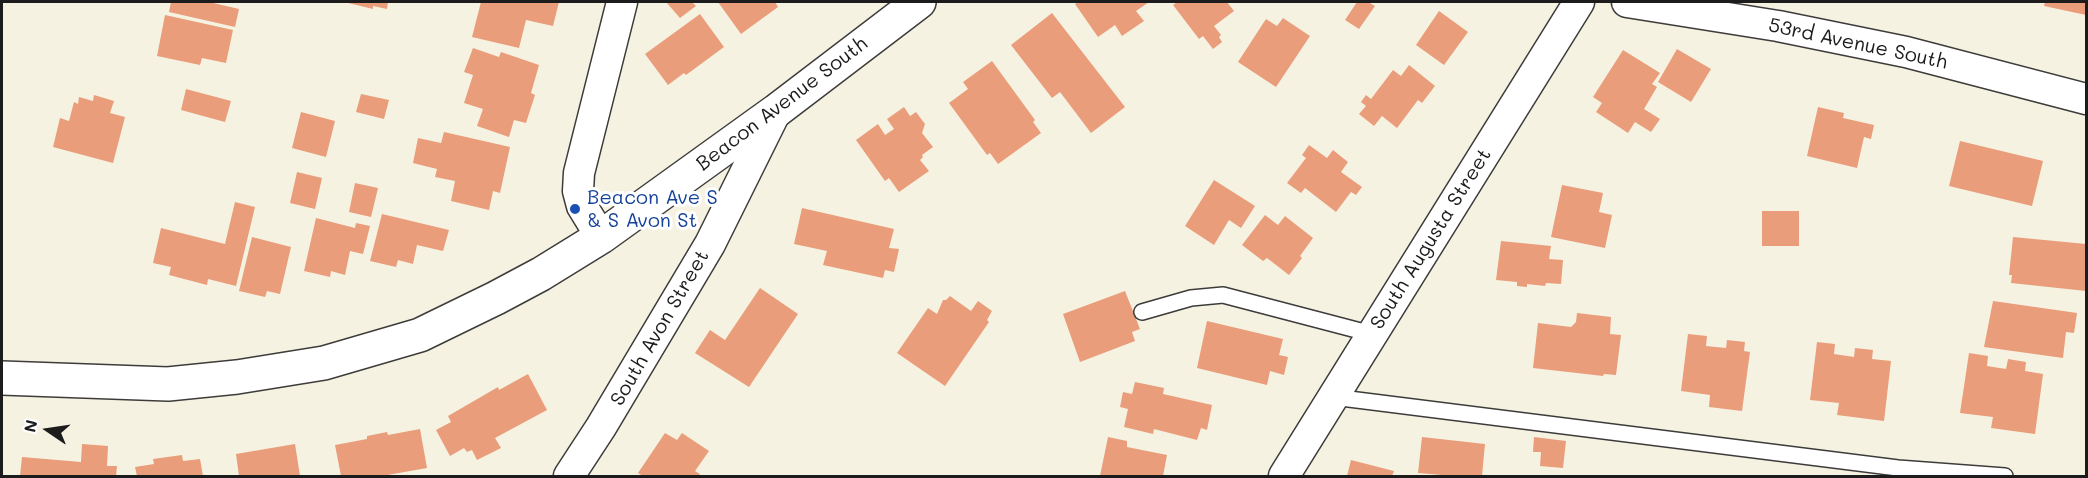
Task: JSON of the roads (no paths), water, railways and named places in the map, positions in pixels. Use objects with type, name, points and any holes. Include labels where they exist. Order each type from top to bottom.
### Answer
[{"type":"street","points":[[601,237],[582,206],[578,191],[579,173],[622,2]]},
{"type":"street","name":"Beacon Avenue South","points":[[2,378],[168,384],[237,377],[324,363],[420,335],[542,274],[601,237],[776,111],[919,2]]},
{"type":"street","name":"South Augusta Street","points":[[1284,477],[1579,2]]},
{"type":"street","name":"53rd Avenue South","points":[[1627,2],[1768,24],[1906,52],[2086,99]]},
{"type":"street","name":"South Avon Street","points":[[569,477],[710,244],[776,111]]},
{"type":"lane","points":[[1142,312],[1191,298],[1223,295],[1372,334]]},
{"type":"lane","points":[[1334,397],[1898,468],[2005,477]]},
{"type":"place","name":"Beacon Ave S & S Avon St","points":[[575,209]]}]
